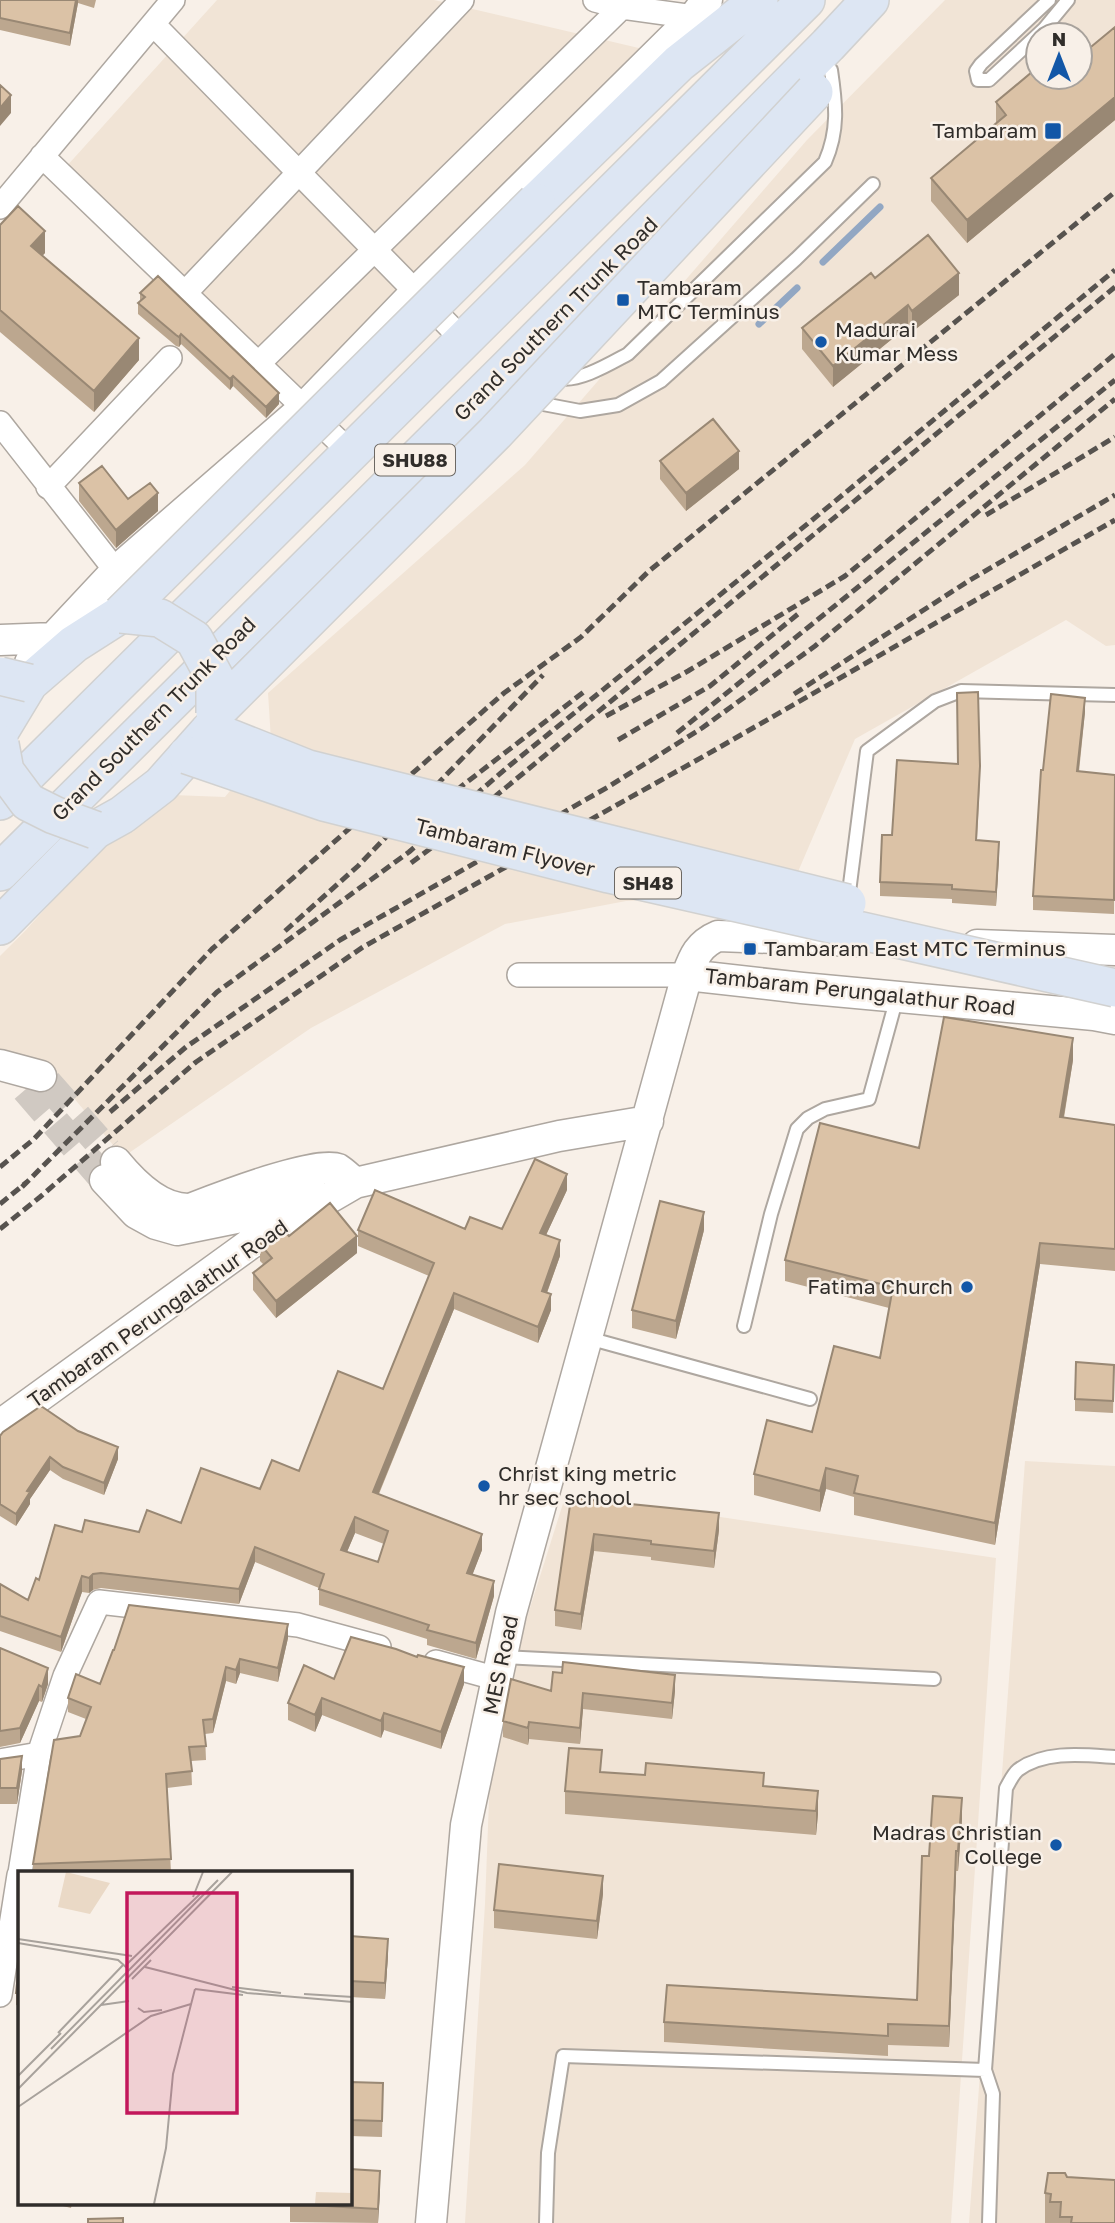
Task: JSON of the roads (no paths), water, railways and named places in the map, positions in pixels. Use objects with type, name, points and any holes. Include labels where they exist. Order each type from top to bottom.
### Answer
[{"type":"main road","points":[[95,830],[28,802],[5,771],[0,744],[10,684],[121,614],[679,63],[759,0]]},
{"type":"main road","name":"SHU88","points":[[0,801],[806,0]]},
{"type":"main road","name":"Grand Southern Trunk Road","points":[[0,872],[521,374],[825,69],[870,0]]},
{"type":"main road","points":[[0,926],[95,830],[122,815],[161,785],[204,733],[495,433],[825,69]]},
{"type":"main road","points":[[121,614],[160,618],[194,639],[215,678],[204,733]]},
{"type":"main road","name":"Tambaram Flyover","points":[[204,733],[308,769],[1115,968]]},
{"type":"main road","name":"Tambaram Flyover","points":[[204,733],[324,802],[609,874],[1115,989]]},
{"type":"street","points":[[0,207],[173,0]]},
{"type":"street","points":[[185,293],[462,0]]},
{"type":"street","points":[[595,0],[622,7],[700,9]]},
{"type":"street","points":[[258,364],[622,7]]},
{"type":"street","points":[[10,684],[116,571],[304,408],[415,293],[700,9]]},
{"type":"street","points":[[153,24],[296,173],[464,341]]},
{"type":"street","points":[[42,156],[351,453]]},
{"type":"street","points":[[48,487],[170,358]]},
{"type":"street","points":[[0,423],[116,571]]},
{"type":"street","points":[[0,639],[54,638]]},
{"type":"street","points":[[519,975],[687,975],[695,953],[705,942],[718,936],[1115,950]]},
{"type":"street","name":"Tambaram Perungalathur Road","points":[[0,1425],[250,1244],[344,1189],[559,1136],[648,1121],[687,975],[1115,1019]]},
{"type":"street","points":[[0,1065],[22,1083]]},
{"type":"street","name":"MES Road","points":[[432,2223],[467,1825],[515,1600],[648,1121]]},
{"type":"street","points":[[111,1171],[136,1213],[156,1224],[177,1230],[236,1218],[312,1193],[344,1189]]},
{"type":"street","points":[[20,1871],[39,1754],[65,1676],[99,1602],[298,1625],[411,1656],[500,1668]]},
{"type":"street","points":[[0,1761],[39,1754]]},
{"type":"street","points":[[0,1995],[18,1880]]},
{"type":"lane","points":[[1049,0],[981,64],[976,71],[978,80],[989,80],[1044,29],[1068,0]]},
{"type":"lane","points":[[554,392],[628,354],[825,162],[834,142],[836,106],[825,69]]},
{"type":"lane","points":[[521,374],[554,392],[580,411],[618,405],[661,381],[770,284],[873,184]]},
{"type":"lane","points":[[521,374],[554,392]]},
{"type":"lane","points":[[843,941],[867,751],[934,701],[961,691],[1115,695]]},
{"type":"lane","points":[[744,1326],[771,1214],[797,1129],[808,1118],[825,1109],[869,1099],[897,996]]},
{"type":"lane","points":[[587,1338],[810,1399]]},
{"type":"lane","points":[[500,1668],[934,1679]]},
{"type":"lane","points":[[989,2223],[993,2094],[985,2070],[1006,1788],[1016,1771],[1038,1760],[1070,1754],[1115,1757]]},
{"type":"lane","points":[[546,2223],[548,2153],[563,2056],[985,2070]]},
{"type":"waterway","points":[[823,262],[880,207]]},
{"type":"waterway","points":[[759,324],[797,288]]},
{"type":"tunnel","points":[[47,1083],[107,1151]]},
{"type":"tunnel","points":[[26,1089],[105,1180]]},
{"type":"railway","points":[[0,1167],[34,1139],[212,949],[504,693],[581,637],[649,571],[1115,192]]},
{"type":"railway","points":[[22,1187],[217,992],[409,852],[509,766],[1115,270]]},
{"type":"railway","points":[[411,863],[1115,287]]},
{"type":"railway","points":[[606,716],[688,671],[845,576],[1115,354]]},
{"type":"railway","points":[[677,733],[1115,380]]},
{"type":"railway","points":[[110,1112],[186,1047],[340,940],[608,787],[702,728],[815,646],[1115,399]]},
{"type":"railway","points":[[986,515],[1115,437]]},
{"type":"railway","points":[[794,694],[970,580],[1115,495]]},
{"type":"railway","points":[[0,1229],[196,1062],[363,947],[706,755],[1115,520]]},
{"type":"railway","points":[[618,740],[710,686],[798,614]]},
{"type":"railway","points":[[285,931],[358,866],[543,675]]},
{"type":"railway","points":[[397,836],[585,691]]},
{"type":"railway","points":[[0,1204],[27,1182]]},
{"type":"place","name":"Tambaram","points":[[1053,131]]},
{"type":"place","name":"Tambaram MTC Terminus","points":[[623,300]]},
{"type":"place","name":"Madurai Kumar Mess","points":[[821,342]]},
{"type":"place","name":"Tambaram East MTC Terminus","points":[[750,949]]},
{"type":"place","name":"Fatima Church","points":[[967,1287]]},
{"type":"place","name":"Christ king metric hr sec school","points":[[484,1486]]},
{"type":"place","name":"Madras Christian College","points":[[1056,1845]]}]
